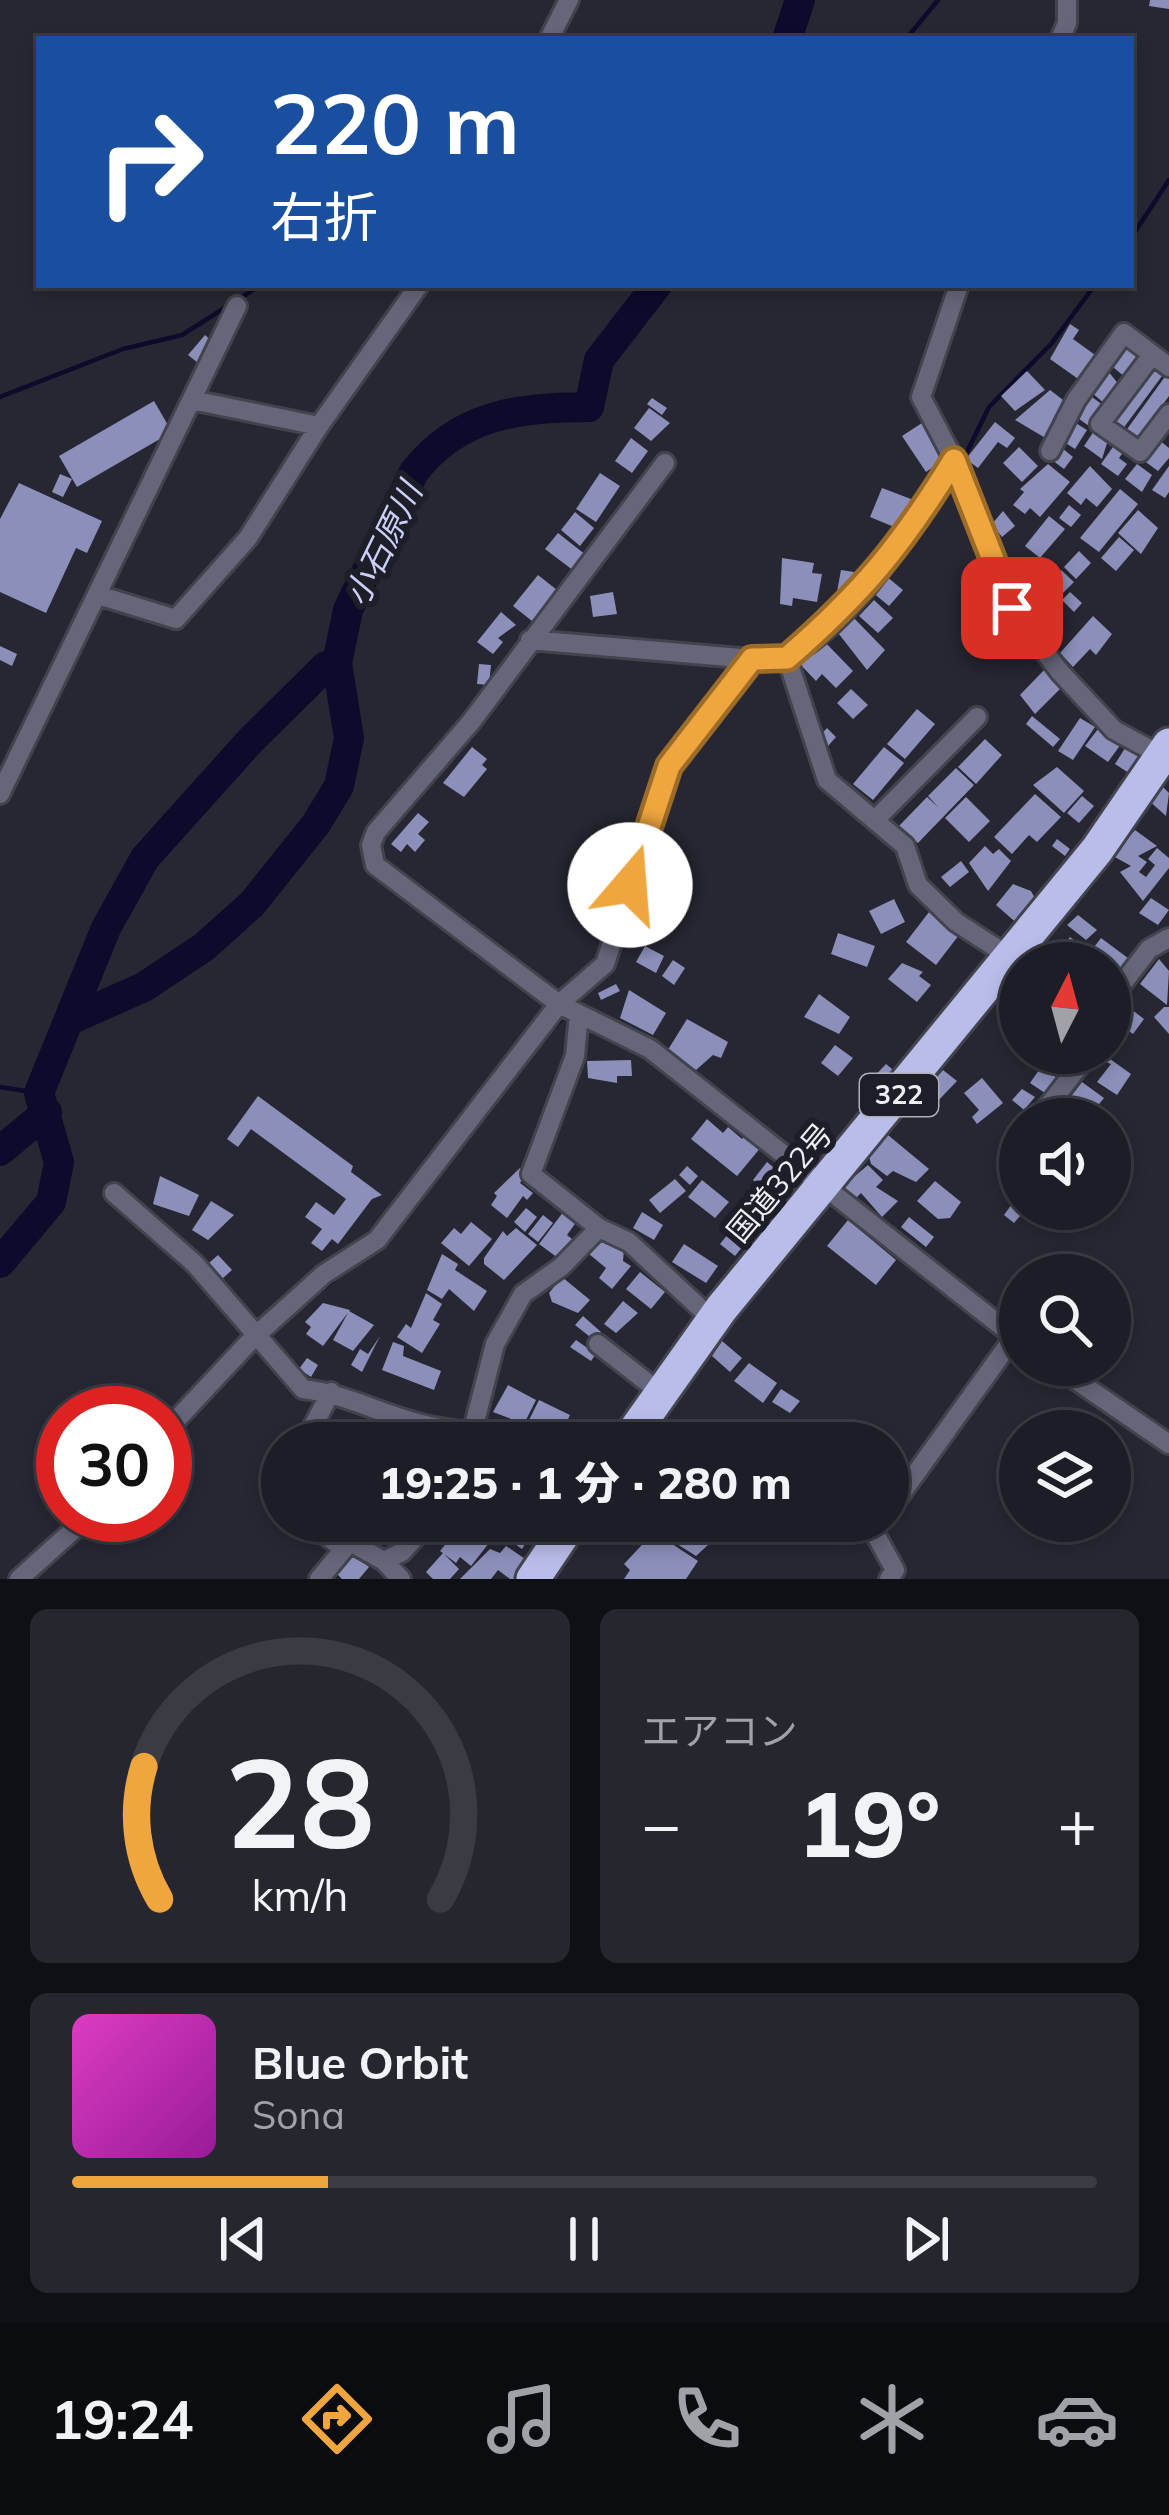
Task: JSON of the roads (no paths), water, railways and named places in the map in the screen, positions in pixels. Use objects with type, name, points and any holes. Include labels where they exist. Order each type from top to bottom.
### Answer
[{"type":"highway","name":"国道322号","points":[[1028,942],[1162,766]]},
{"type":"highway","name":"国道322号","points":[[641,1422],[712,1320],[999,979]]},
{"type":"highway","points":[[532,1579],[558,1542]]},
{"type":"street","points":[[551,36],[569,0]]},
{"type":"street","points":[[1061,36],[1067,23],[1066,0]]},
{"type":"street","points":[[98,595],[176,619],[248,538],[319,426],[417,288]]},
{"type":"street","points":[[958,288],[921,397],[954,460],[1012,608],[1060,672],[1114,730],[1162,766]]},
{"type":"street","points":[[0,794],[237,306]]},
{"type":"street","points":[[1050,451],[1076,400],[1124,333],[1169,367]]},
{"type":"street","points":[[1152,355],[1100,424],[1140,452],[1169,414]]},
{"type":"street","points":[[192,400],[319,426]]},
{"type":"street","points":[[530,640],[788,662],[856,598],[903,543],[954,460]]},
{"type":"street","points":[[664,463],[371,845],[375,865],[569,1009],[650,1049],[999,1324]]},
{"type":"street","points":[[192,1406],[325,1274],[377,1240],[604,964],[669,766],[752,659]]},
{"type":"street","points":[[788,662],[827,780],[905,846],[918,885],[956,922],[999,950]]},
{"type":"street","points":[[875,820],[977,717]]},
{"type":"street","points":[[1131,973],[1149,949],[1169,938]]},
{"type":"street","points":[[569,1009],[575,1056],[531,1174],[599,1228],[629,1242],[712,1320]]},
{"type":"street","points":[[1054,1098],[1073,1074]]},
{"type":"street","points":[[114,1192],[195,1264],[303,1389],[331,1392],[417,1422]]},
{"type":"street","points":[[475,1422],[495,1344],[523,1294],[561,1267],[599,1228]]},
{"type":"street","points":[[598,1344],[662,1394]]},
{"type":"street","points":[[909,1483],[999,1363]]},
{"type":"street","points":[[1085,1386],[1169,1444]]},
{"type":"street","points":[[315,1422],[331,1392]]},
{"type":"street","points":[[19,1579],[60,1542]]},
{"type":"street","points":[[335,1542],[344,1549]]},
{"type":"street","points":[[319,1579],[350,1542],[384,1561],[401,1579]]},
{"type":"street","points":[[384,1561],[411,1542]]},
{"type":"street","points":[[880,1542],[895,1570],[889,1579]]},
{"type":"waterway","name":"小石原川","points":[[788,36],[800,0]]},
{"type":"waterway","points":[[908,36],[938,0]]},
{"type":"waterway","points":[[1134,233],[1169,180]]},
{"type":"waterway","points":[[0,397],[123,349],[182,335],[256,288]]},
{"type":"waterway","name":"小石原川","points":[[74,1018],[144,987],[204,947],[252,904],[316,824],[339,786],[349,738],[337,663],[348,610],[414,472],[451,437],[492,418],[539,409],[589,407],[599,360],[655,288]]},
{"type":"waterway","points":[[963,460],[989,407],[1051,344],[1093,288]]},
{"type":"waterway","name":"小石原川","points":[[0,1263],[51,1202],[59,1162],[39,1093],[106,928],[145,858],[251,740],[326,666],[337,663]]},
{"type":"waterway","points":[[625,932],[679,774],[743,685]]},
{"type":"waterway","points":[[546,1035],[567,1013]]},
{"type":"waterway","points":[[0,1087],[39,1093]]},
{"type":"waterway","name":"小石原川","points":[[0,1151],[47,1112]]},
{"type":"waterway","points":[[285,1321],[340,1274]]},
{"type":"waterway","points":[[192,1417],[210,1397]]}]
